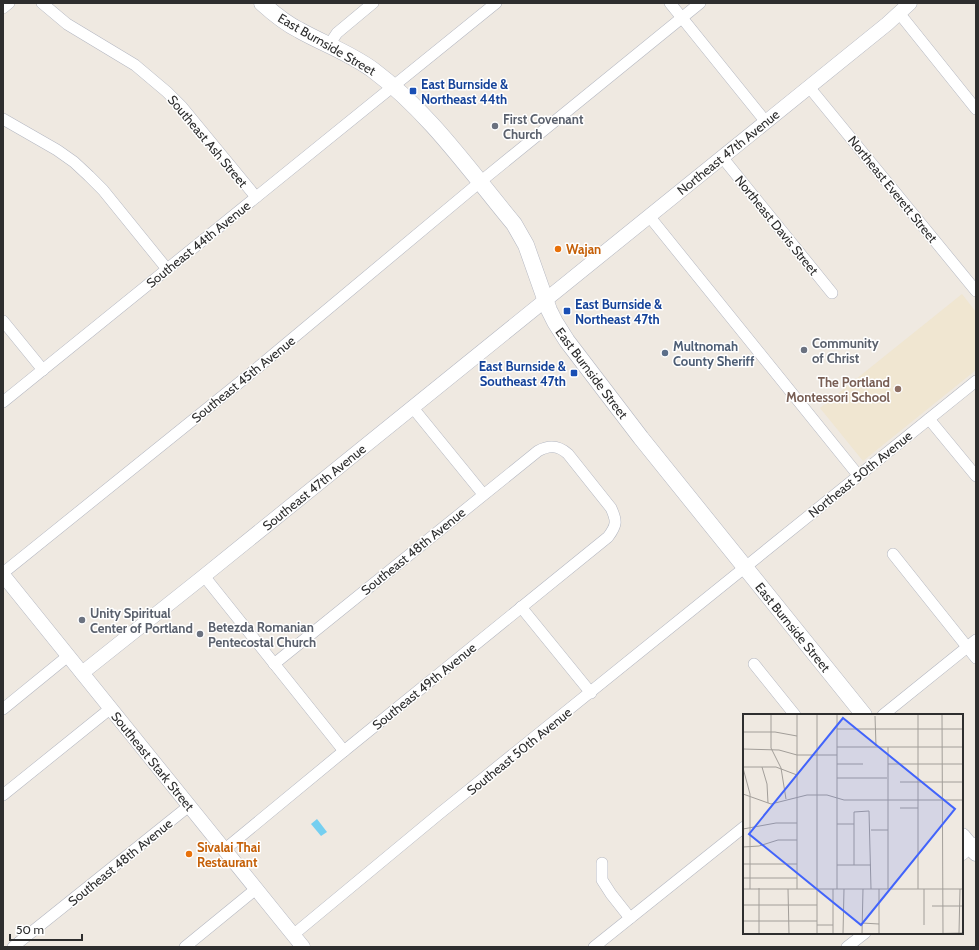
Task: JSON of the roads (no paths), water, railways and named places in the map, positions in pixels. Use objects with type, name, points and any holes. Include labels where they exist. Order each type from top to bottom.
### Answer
[{"type":"main road","name":"East Burnside Street","points":[[262,3],[291,26],[360,61],[380,76],[431,123],[514,224],[526,245],[555,322],[567,341],[629,423],[863,714]]},
{"type":"street","points":[[3,8],[9,3]]},
{"type":"street","name":"Southeast Ash Street","points":[[42,3],[67,24],[135,65],[167,92],[182,107],[256,197]]},
{"type":"street","points":[[329,45],[337,33],[373,3]]},
{"type":"street","name":"Southeast 44th Avenue","points":[[3,402],[496,3]]},
{"type":"street","points":[[670,3],[766,122]]},
{"type":"street","name":"Southeast 45th Avenue","points":[[3,574],[250,374],[480,182],[700,3]]},
{"type":"street","name":"Northeast 47th Avenue","points":[[546,300],[809,87],[910,3]]},
{"type":"street","points":[[899,13],[976,109]]},
{"type":"street","name":"Northeast Everett Street","points":[[809,87],[975,287]]},
{"type":"street","points":[[3,119],[74,162],[103,190],[167,269]]},
{"type":"street","name":"Northeast Davis Street","points":[[722,157],[832,294]]},
{"type":"street","points":[[649,216],[858,475]]},
{"type":"street","name":"Southeast 47th Avenue","points":[[82,673],[546,300]]},
{"type":"street","points":[[3,321],[42,370]]},
{"type":"street","name":"Northeast 50th Avenue","points":[[745,568],[976,381]]},
{"type":"street","points":[[413,408],[483,494]]},
{"type":"street","points":[[929,419],[976,476]]},
{"type":"street","name":"Southeast 48th Avenue","points":[[274,664],[483,494],[546,446],[555,446],[568,454],[611,508],[616,518]]},
{"type":"street","name":"Southeast 49th Avenue","points":[[224,850],[608,537],[616,523],[616,518]]},
{"type":"street","points":[[892,554],[972,644],[976,658]]},
{"type":"street","name":"Southeast 50th Avenue","points":[[293,935],[446,809],[745,568]]},
{"type":"street","name":"Southeast Stark Street","points":[[3,574],[303,947]]},
{"type":"street","points":[[204,576],[344,751]]},
{"type":"street","points":[[521,608],[591,693]]},
{"type":"street","points":[[884,714],[972,644]]},
{"type":"street","points":[[3,709],[68,656]]},
{"type":"street","points":[[754,664],[794,714]]},
{"type":"street","points":[[3,795],[111,708]]},
{"type":"street","name":"Southeast 48th Avenue","points":[[13,947],[190,806]]},
{"type":"street","points":[[594,947],[743,828]]},
{"type":"street","points":[[602,863],[602,880],[630,918]]},
{"type":"street","points":[[184,947],[256,889]]},
{"type":"street","points":[[848,947],[864,934]]},
{"type":"water","points":[[317,819],[327,832],[321,836],[311,824]]},
{"type":"place","name":"East Burnside & Northeast 44th","points":[[413,91]]},
{"type":"place","name":"First Covenant Church","points":[[495,126]]},
{"type":"place","name":"Wajan","points":[[558,249]]},
{"type":"place","name":"East Burnside & Northeast 47th","points":[[567,311]]},
{"type":"place","name":"Community of Christ","points":[[804,350]]},
{"type":"place","name":"Multnomah County Sheriff","points":[[665,353]]},
{"type":"place","name":"East Burnside & Southeast 47th","points":[[574,373]]},
{"type":"place","name":"The Portland Montessori School","points":[[898,389]]},
{"type":"place","name":"Unity Spiritual Center of Portland","points":[[82,620]]},
{"type":"place","name":"Betezda Romanian Pentecostal Church","points":[[200,634]]},
{"type":"place","name":"Sivalai Thai Restaurant","points":[[189,854]]}]
